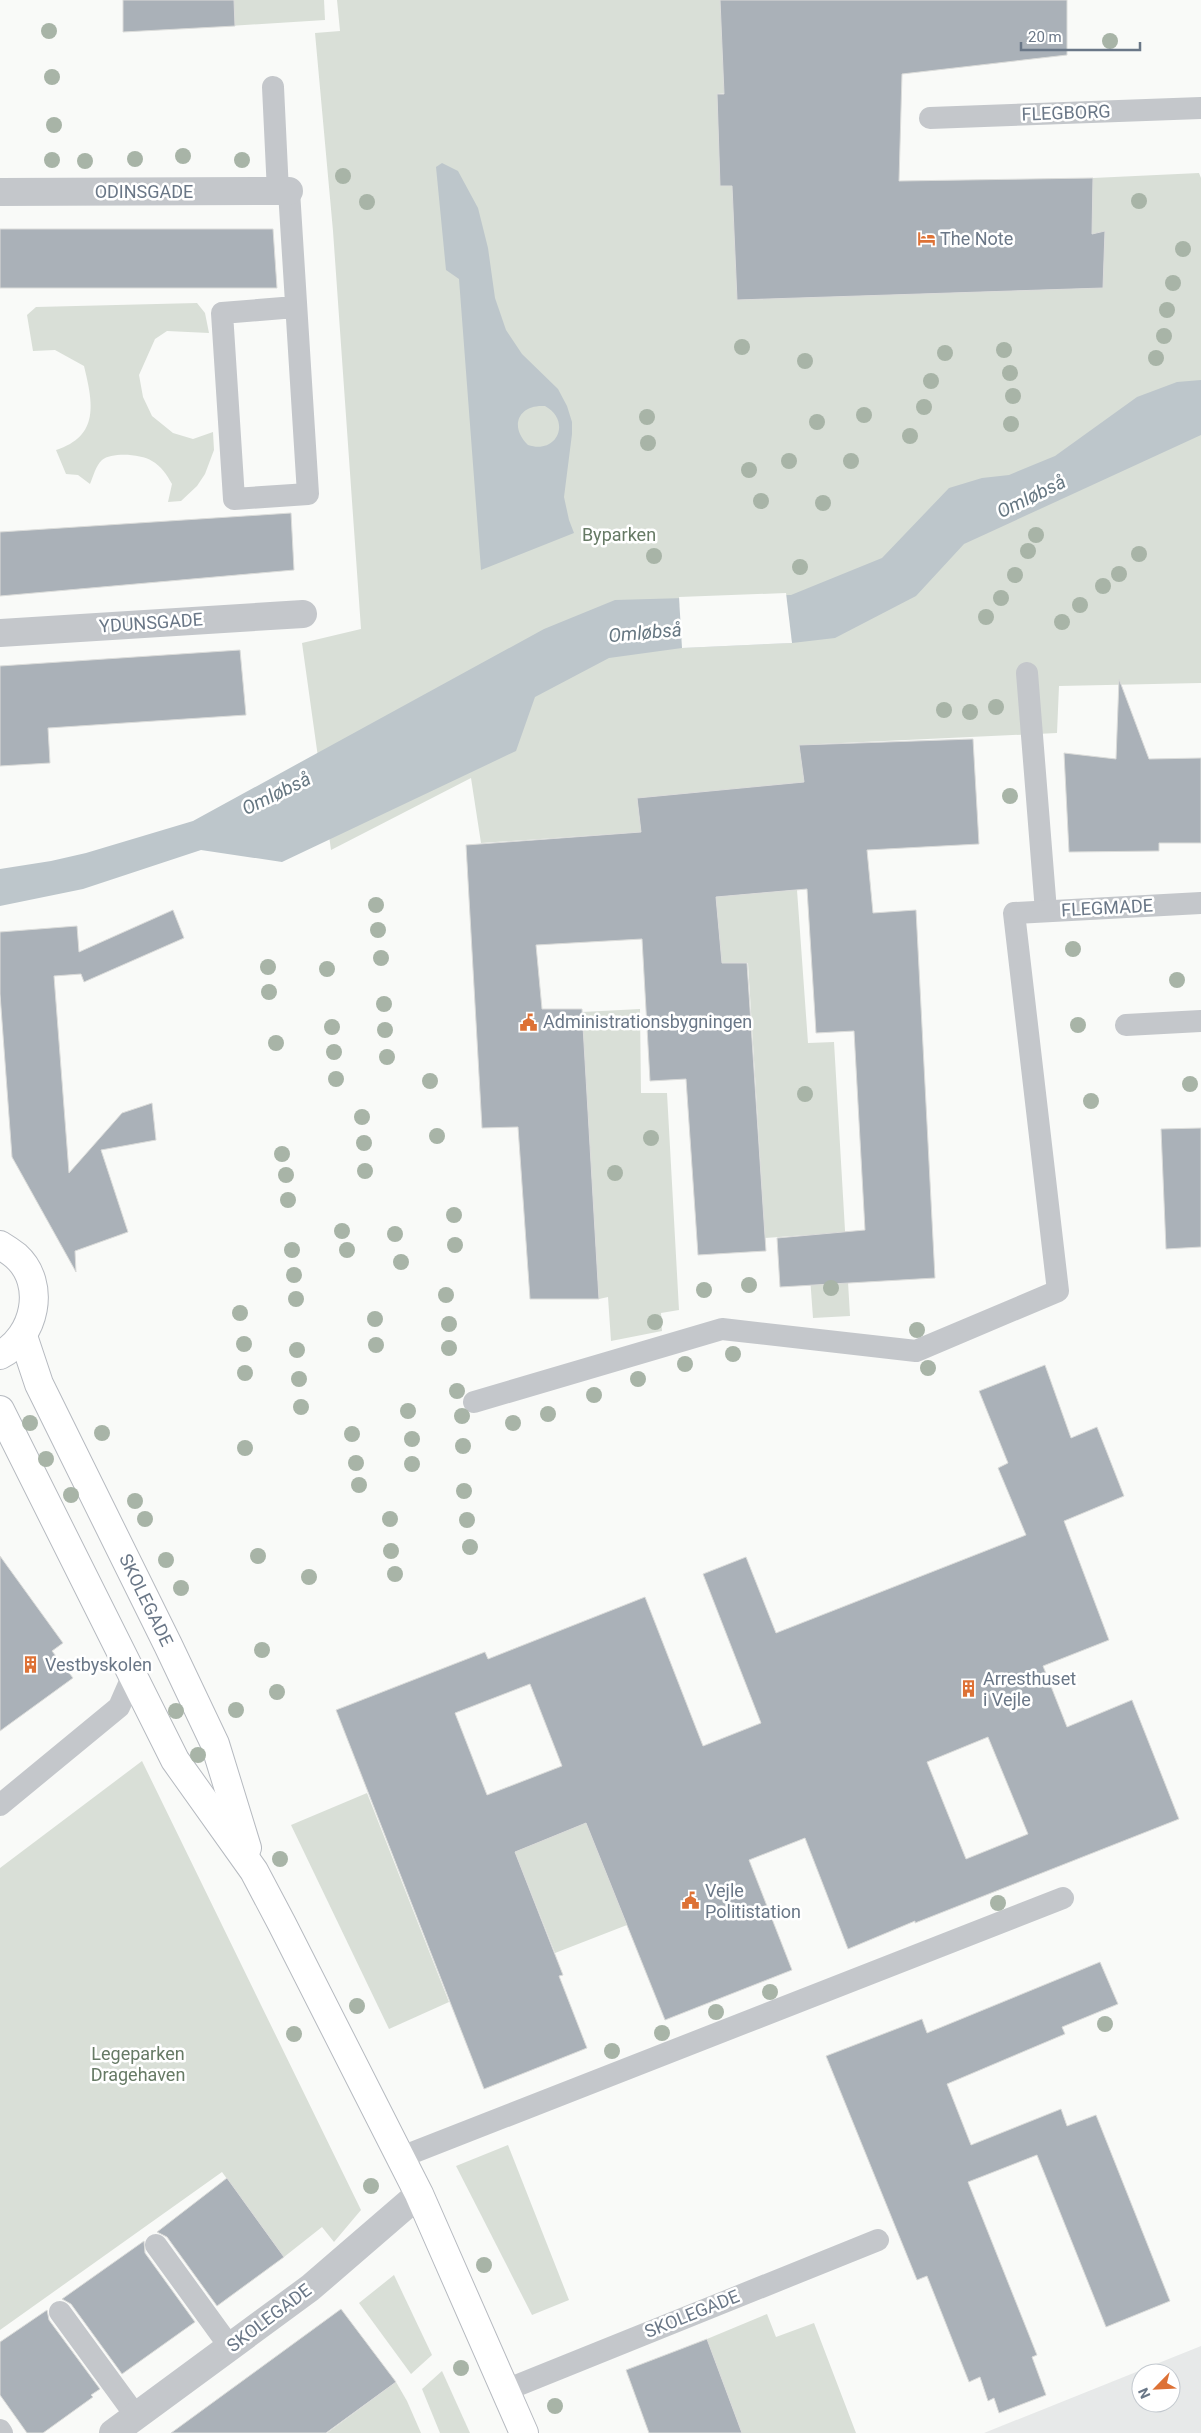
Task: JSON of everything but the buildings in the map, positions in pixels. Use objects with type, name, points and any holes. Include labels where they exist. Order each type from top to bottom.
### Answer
[{"type":"street","name":"ODINSGADE","points":[[0,192],[283,191]]},
{"type":"street","name":"YDUNSGADE","points":[[0,633],[303,614]]},
{"type":"street","points":[[0,1245],[17,1256],[30,1278],[34,1298],[32,1317],[23,1336],[0,1355]]},
{"type":"street","name":"SKOLEGADE","points":[[23,1336],[39,1384],[215,1744],[254,1871]]},
{"type":"street","name":"SKOLEGADE","points":[[0,1410],[175,1760],[254,1871],[419,2194],[524,2433]]},
{"type":"street","name":"SKOLEGADE","points":[[113,2433],[310,2288],[419,2194]]},
{"type":"lane","points":[[273,87],[296,307],[308,494],[234,499],[222,313],[296,307]]},
{"type":"lane","name":"FLEGBORG","points":[[930,118],[1201,108]]},
{"type":"lane","points":[[1027,674],[1046,911]]},
{"type":"lane","name":"FLEGMADE","points":[[474,1402],[722,1329],[916,1351],[1058,1291],[1014,913],[1201,903]]},
{"type":"lane","points":[[1126,1026],[1201,1021]]},
{"type":"lane","points":[[0,1805],[120,1707],[133,1675]]},
{"type":"lane","points":[[400,2158],[749,2022],[859,1976],[1063,1898]]},
{"type":"lane","name":"SKOLEGADE","points":[[506,2390],[878,2240]]},
{"type":"lane","points":[[156,2245],[230,2347]]},
{"type":"lane","points":[[60,2312],[136,2416]]},
{"type":"shaded area","points":[[1201,2346],[1201,2433],[984,2433],[1131,2374],[1131,2413],[1181,2413],[1181,2363],[1159,2363]]},
{"type":"green space","points":[[211,0],[324,0],[325,20],[214,27]]},
{"type":"green space","name":"Byparken","points":[[337,0],[720,0],[727,93],[717,94],[720,186],[746,185],[738,300],[1103,288],[1105,232],[1092,234],[1093,178],[1199,173],[1201,178],[1201,683],[1059,686],[1057,733],[799,745],[804,782],[637,798],[641,832],[481,843],[471,778],[331,850],[302,643],[361,629],[333,231],[315,33],[340,31]]},
{"type":"green space","points":[[197,303],[205,313],[209,333],[167,331],[155,339],[139,375],[143,397],[152,416],[173,433],[193,439],[213,432],[214,450],[205,474],[197,486],[181,501],[168,502],[172,484],[166,474],[152,461],[134,455],[112,456],[102,460],[96,468],[90,484],[78,475],[66,474],[56,450],[70,444],[80,436],[87,427],[90,417],[90,393],[84,366],[55,350],[33,351],[27,315],[36,307]]},
{"type":"green space","points":[[797,890],[808,1043],[834,1042],[850,1316],[813,1318],[807,1235],[765,1238],[748,963],[722,963],[716,897]]},
{"type":"green space","points":[[640,1009],[641,1093],[667,1093],[679,1310],[661,1313],[662,1331],[611,1341],[608,1297],[599,1299],[582,1012]]},
{"type":"green space","name":"Legeparken Dragehaven","points":[[142,1761],[361,2210],[334,2242],[322,2227],[284,2257],[222,2172],[0,2330],[0,1868]]},
{"type":"green space","points":[[367,1793],[449,2002],[389,2029],[291,1825]]},
{"type":"green space","points":[[586,1823],[627,1925],[555,1953],[515,1852]]},
{"type":"green space","points":[[508,2145],[569,2300],[532,2315],[456,2166]]},
{"type":"green space","points":[[394,2275],[432,2355],[411,2374],[359,2303]]},
{"type":"green space","points":[[767,2314],[776,2337],[814,2323],[856,2433],[742,2433],[707,2339]]},
{"type":"green space","points":[[442,2371],[470,2433],[440,2433],[422,2389]]},
{"type":"green space","points":[[396,2382],[407,2401],[421,2433],[327,2433]]},
{"type":"water","points":[[442,163],[458,171],[478,208],[488,248],[495,298],[506,330],[522,354],[558,389],[567,406],[572,422],[564,497],[574,533],[481,570],[459,279],[446,270],[436,167]],"holes":[[[536,406],[545,406],[553,412],[558,420],[558,435],[547,445],[538,447],[528,445],[519,431],[519,418],[528,409]]]},
{"type":"water","name":"Omløbså","points":[[1201,380],[1201,435],[964,544],[916,596],[835,638],[792,643],[682,648],[609,658],[535,697],[516,751],[282,862],[201,850],[83,889],[0,906],[0,869],[86,853],[193,821],[544,629],[615,600],[791,595],[882,558],[949,488],[982,478],[1009,475],[1055,456],[1137,397],[1177,382]]},
{"type":"pier","points":[[786,593],[792,643],[682,648],[679,597]]},
{"type":"place","name":"The Note","points":[[926,239]]},
{"type":"place","name":"Administrationsbygningen","points":[[529,1022]]},
{"type":"place","name":"Vestbyskolen","points":[[31,1665]]},
{"type":"place","name":"Arresthuset i Vejle","points":[[969,1689]]},
{"type":"place","name":"Vejle Politistation","points":[[691,1901]]}]
